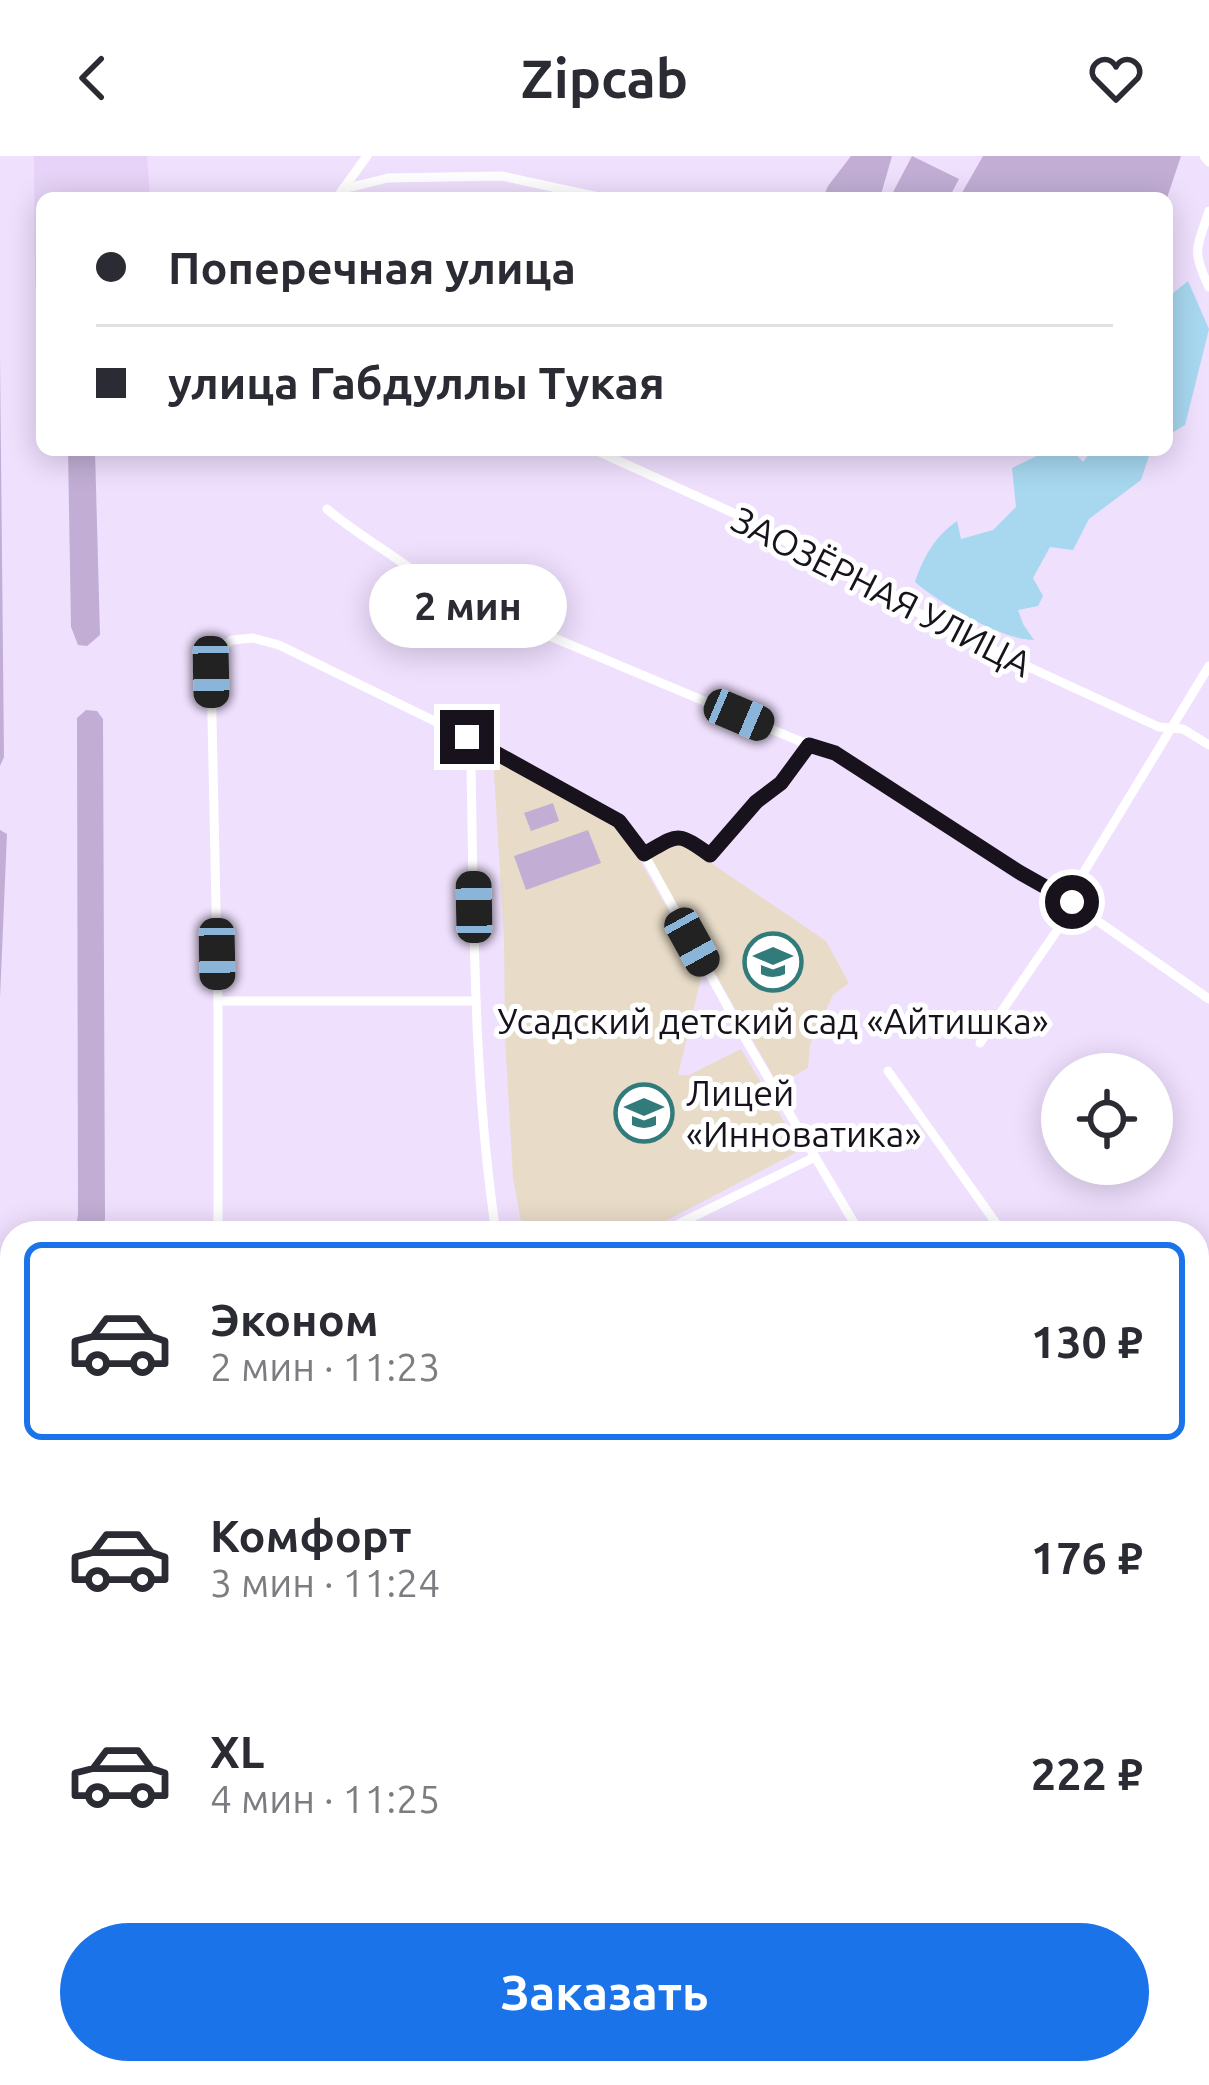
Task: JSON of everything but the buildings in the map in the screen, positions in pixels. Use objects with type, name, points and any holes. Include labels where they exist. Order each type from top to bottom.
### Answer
[{"type":"street","points":[[341,192],[367,156]]},
{"type":"street","points":[[343,192],[388,178],[502,176],[575,192]]},
{"type":"street","points":[[1209,211],[1195,252],[1209,287]]},
{"type":"street","name":"ЗАОЗЁРНАЯ УЛИЦА","points":[[608,456],[740,516],[1033,669],[1160,727],[1183,729],[1209,746]]},
{"type":"street","points":[[327,509],[435,588],[835,753],[1072,902],[1209,1000]]},
{"type":"street","points":[[218,1221],[211,672],[215,652],[232,640],[253,638],[279,646],[467,737],[619,821],[644,854],[853,1221]]},
{"type":"street","points":[[980,1043],[1071,910],[1076,885],[1209,666]]},
{"type":"street","points":[[467,737],[476,1001],[494,1221]]},
{"type":"street","points":[[644,854],[675,836],[710,855],[756,802],[781,783],[809,745]]},
{"type":"street","points":[[218,1001],[476,1001]]},
{"type":"street","points":[[888,1071],[994,1221]]},
{"type":"street","points":[[684,1221],[815,1157]]},
{"type":"shaded area","points":[[34,156],[147,156],[150,192],[36,192],[35,287]]},
{"type":"shaded area","points":[[851,156],[892,156],[882,192],[826,192]]},
{"type":"shaded area","points":[[912,156],[959,179],[952,192],[893,192]]},
{"type":"shaded area","points":[[983,156],[1181,156],[1169,192],[962,192]]},
{"type":"shaded area","points":[[0,355],[4,757],[0,766]]},
{"type":"shaded area","points":[[68,456],[95,456],[100,635],[87,646],[78,645],[71,627]]},
{"type":"shaded area","points":[[86,710],[97,711],[103,719],[105,1221],[77,1221],[77,718]]},
{"type":"shaded area","points":[[493,756],[624,833],[703,970],[678,1075],[689,1075],[741,1049],[801,1150],[666,1221],[521,1221],[513,1178]]},
{"type":"shaded area","points":[[553,803],[559,821],[531,831],[524,813]]},
{"type":"shaded area","points":[[0,830],[7,834],[0,998]]},
{"type":"shaded area","points":[[588,830],[601,863],[526,890],[514,856]]},
{"type":"shaded area","name":"Усадский детский сад «Айтишка»","points":[[675,842],[826,941],[849,983],[833,995],[810,1044],[808,1068],[778,1085],[650,857]]},
{"type":"water","points":[[1188,281],[1209,329],[1185,425],[1173,432],[1173,293]]},
{"type":"water","points":[[1037,456],[1078,456],[1083,462],[1088,456],[1149,456],[1141,480],[1089,519],[1073,550],[1050,547],[1033,578],[1043,596],[1038,606],[1018,610],[1034,640],[1005,634],[972,619],[915,582],[931,548],[957,521],[961,539],[993,530],[1016,507],[1012,468]]},
{"type":"place","name":"Усадский детский сад «Айтишка»","points":[[773,962]]},
{"type":"place","name":"Лицей «Инноватика»","points":[[644,1113]]},
{"type":"route","points":[[467,737],[619,821],[644,854],[675,836],[710,855],[756,802],[781,783],[809,745],[835,753],[1072,902]]}]
